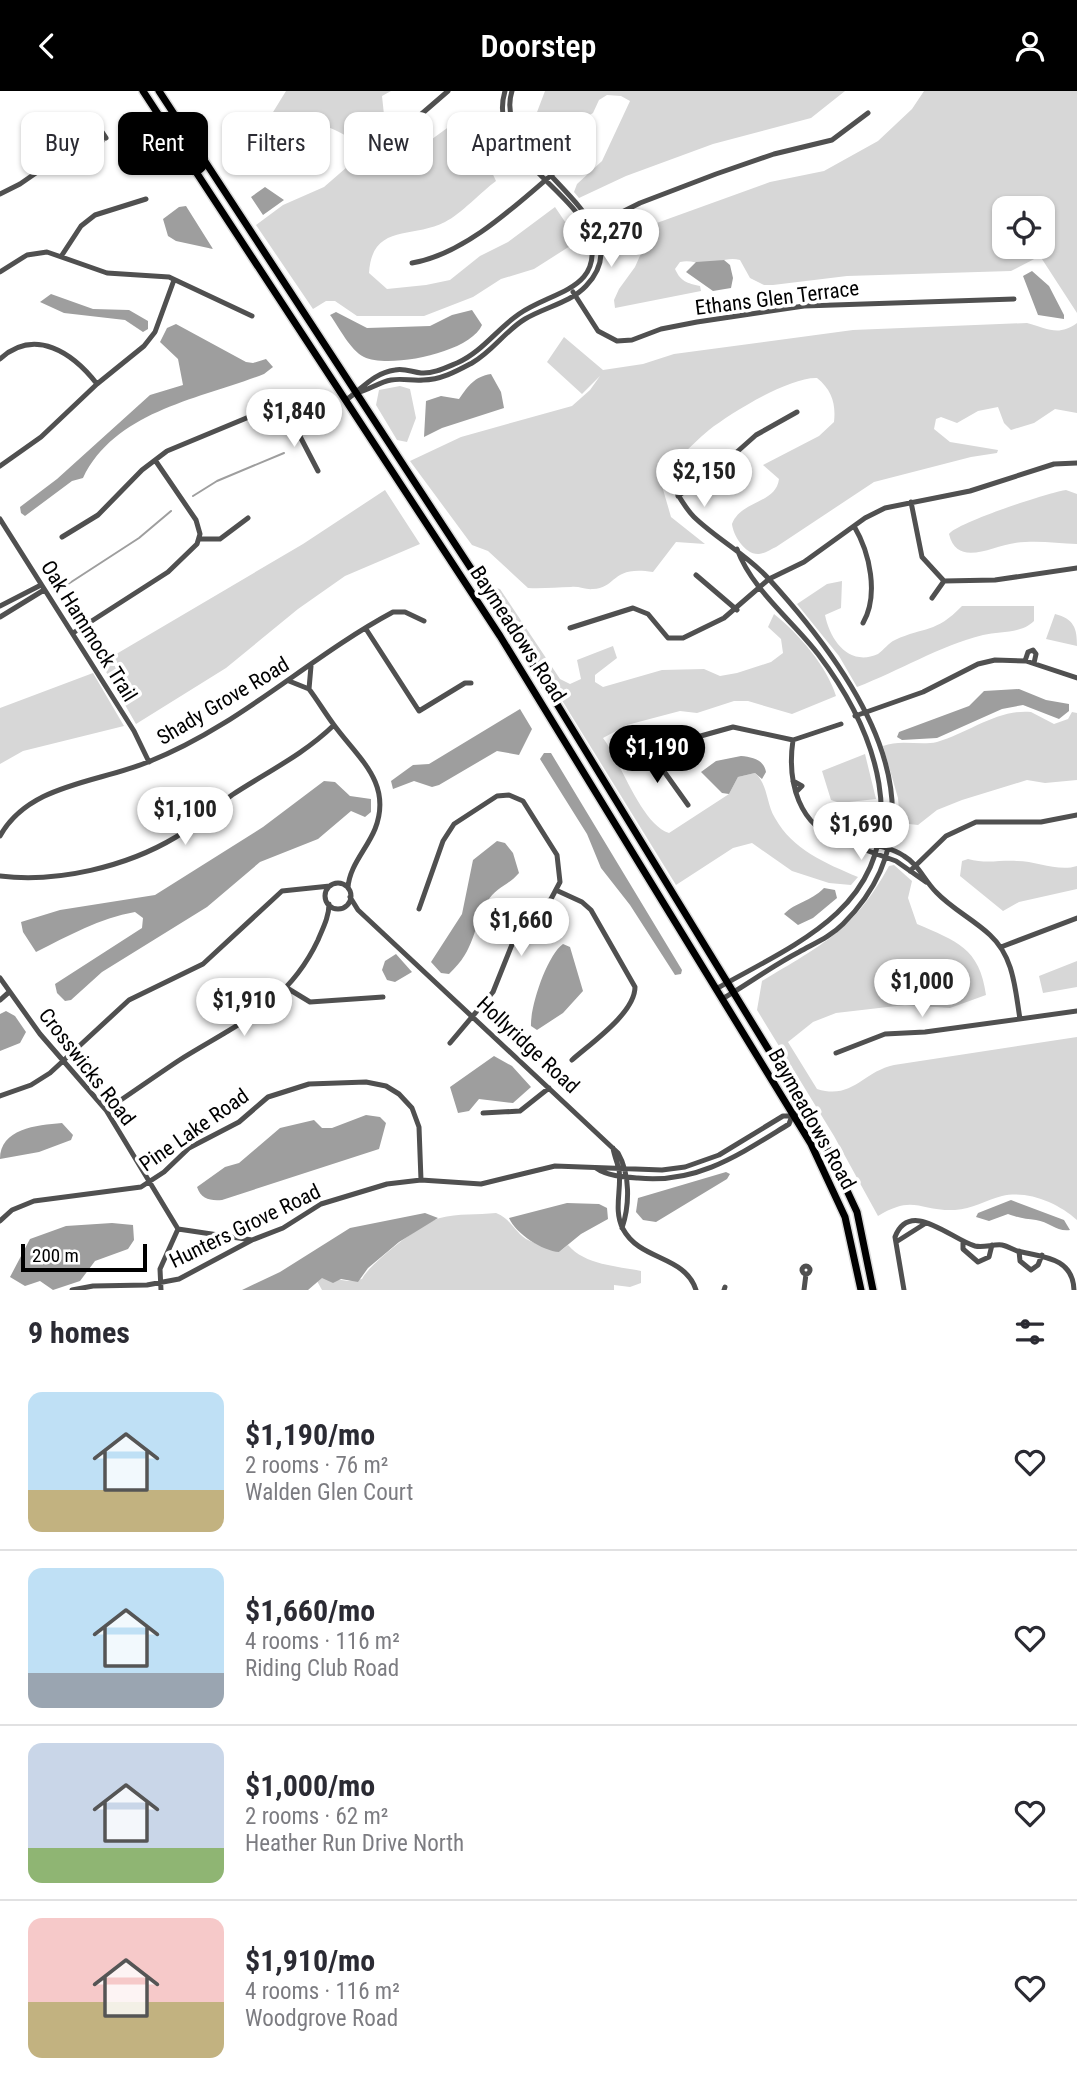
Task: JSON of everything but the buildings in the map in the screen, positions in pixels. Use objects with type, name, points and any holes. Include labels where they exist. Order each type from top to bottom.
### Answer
[{"type":"main road","name":"Baymeadows Road","points":[[143,91],[536,693],[722,999],[834,1191],[852,1244],[861,1290]]},
{"type":"main road","name":"Baymeadows Road","points":[[159,91],[547,686],[822,1137],[853,1202],[865,1241],[873,1290]]},
{"type":"main road","points":[[218,204],[228,197]]},
{"type":"main road","points":[[536,693],[547,686]]},
{"type":"street","points":[[424,112],[448,91]]},
{"type":"street","points":[[504,112],[505,91]]},
{"type":"street","points":[[510,112],[512,91]]},
{"type":"street","points":[[587,229],[707,177],[774,155],[832,141],[868,113]]},
{"type":"street","points":[[100,129],[104,140],[72,148],[100,129]]},
{"type":"street","points":[[0,194],[33,175]]},
{"type":"street","points":[[412,263],[431,260],[467,241],[550,175]]},
{"type":"street","points":[[345,400],[387,381],[436,379],[453,373],[485,355],[523,320],[592,279],[599,262],[595,226],[548,177]]},
{"type":"street","points":[[356,393],[365,383],[395,370],[422,373],[461,361],[485,345],[519,314],[573,292],[592,258],[587,229],[548,177]]},
{"type":"street","points":[[62,255],[81,226],[95,215],[146,199]]},
{"type":"street","points":[[0,272],[32,253],[47,252],[62,255],[107,273],[164,276],[252,316]]},
{"type":"street","points":[[0,466],[41,437],[150,339],[174,280]]},
{"type":"street","name":"Ethans Glen Terrace","points":[[573,292],[598,331],[617,341],[632,340],[697,322],[804,306],[1014,299]]},
{"type":"street","points":[[0,359],[22,346],[49,346],[74,358],[97,384]]},
{"type":"street","points":[[678,496],[720,467],[756,435],[797,412]]},
{"type":"street","points":[[62,537],[108,507],[135,477],[174,447],[250,416],[264,413],[280,415],[296,427],[318,471]]},
{"type":"street","points":[[73,633],[176,567],[194,550],[199,539],[196,520],[155,460]]},
{"type":"street","points":[[570,628],[633,608],[648,614],[662,634],[675,639],[737,610],[769,579],[804,562],[854,526],[885,508],[970,491],[1054,464],[1077,463]]},
{"type":"street","points":[[665,474],[692,516],[737,549],[769,579],[830,650],[877,738],[892,791],[894,814],[889,849],[876,882],[850,917],[818,943],[722,999]]},
{"type":"street","points":[[911,502],[922,557],[944,581],[995,580],[1077,568]]},
{"type":"street","points":[[199,539],[220,539],[248,518]]},
{"type":"street","name":"Oak Hammock Trail","points":[[0,519],[73,633],[149,762]]},
{"type":"street","points":[[854,526],[862,542],[871,585],[871,604],[863,623]]},
{"type":"street","points":[[716,989],[821,925],[841,909],[863,884],[877,853],[883,824],[880,789],[855,716],[823,661],[761,589],[745,568],[737,549]]},
{"type":"street","points":[[696,575],[737,610]]},
{"type":"street","points":[[932,598],[944,581]]},
{"type":"street","points":[[0,606],[43,587]]},
{"type":"street","points":[[0,617],[43,587]]},
{"type":"street","name":"Shady Grove Road","points":[[0,836],[11,819],[33,801],[149,762],[205,734],[397,610],[424,621]]},
{"type":"street","points":[[366,629],[419,711],[465,683],[471,683]]},
{"type":"street","points":[[1025,661],[1028,652],[1033,650],[1036,654],[1034,663]]},
{"type":"street","points":[[855,716],[923,692],[985,662],[1003,659],[1025,661],[1077,678]]},
{"type":"street","points":[[309,689],[311,666]]},
{"type":"street","points":[[288,681],[309,689],[334,725],[369,767],[379,798],[375,828],[350,874],[348,888],[351,897],[328,916]]},
{"type":"street","points":[[636,754],[653,747],[708,736],[733,727],[793,740],[841,724]]},
{"type":"street","points":[[0,876],[51,876],[143,854],[176,837],[232,796],[294,759],[334,725]]},
{"type":"street","points":[[793,740],[793,781],[813,823],[827,834],[847,841],[889,849],[915,865],[926,882]]},
{"type":"street","points":[[138,766],[142,747],[151,754],[162,756]]},
{"type":"street","points":[[653,747],[663,770],[688,805]]},
{"type":"street","points":[[419,909],[448,830],[462,817],[501,795],[523,800],[561,864],[558,891],[521,922],[496,988],[450,1043]]},
{"type":"street","points":[[910,871],[946,836],[976,822],[1041,821],[1077,815]]},
{"type":"street","points":[[847,841],[849,830],[854,828],[857,833],[855,842]]},
{"type":"street","points":[[855,842],[860,848],[886,857],[926,882],[1001,947],[1010,966],[1020,1019]]},
{"type":"street","points":[[0,1096],[31,1085],[129,1000],[190,971],[218,953],[274,896],[293,887],[330,886],[350,874]]},
{"type":"street","points":[[338,883],[348,888]]},
{"type":"street","points":[[325,897],[330,886]]},
{"type":"street","points":[[106,1110],[177,1062],[257,1014],[287,988],[310,954],[328,916],[329,904],[315,888]]},
{"type":"street","points":[[558,891],[582,902],[591,911],[631,977],[635,991],[626,1011],[572,1060]]},
{"type":"street","name":"Hollyridge Road","points":[[351,897],[358,910],[613,1148],[626,1168],[622,1228]]},
{"type":"street","points":[[329,904],[341,907]]},
{"type":"street","name":"Hollyridge Road","points":[[341,907],[358,910]]},
{"type":"street","points":[[841,909],[850,917]]},
{"type":"street","points":[[1001,947],[1077,918]]},
{"type":"street","name":"Crosswicks Road","points":[[0,978],[8,993],[106,1110],[178,1229]]},
{"type":"street","points":[[287,988],[310,1002],[383,997]]},
{"type":"street","points":[[0,1000],[8,993]]},
{"type":"street","points":[[836,1053],[885,1034],[925,1032],[1077,1011]]},
{"type":"street","name":"Pine Lake Road","points":[[0,1221],[12,1210],[34,1201],[129,1190],[150,1182],[189,1148],[230,1128],[280,1090],[309,1084],[351,1082],[386,1086],[399,1094],[412,1108],[421,1137],[421,1180]]},
{"type":"street","points":[[483,1113],[520,1111],[549,1088]]},
{"type":"street","points":[[792,1116],[804,1108]]},
{"type":"street","name":"Hunters Grove Road","points":[[72,1290],[160,1287],[196,1273],[252,1240],[276,1231],[311,1209],[387,1184],[421,1180],[481,1184],[555,1165],[662,1171],[706,1161],[783,1116],[792,1116],[789,1124],[708,1171],[670,1179],[619,1176],[596,1168]]},
{"type":"street","points":[[613,1148],[618,1167],[618,1211],[622,1228],[641,1249],[681,1268],[690,1276],[696,1290]]},
{"type":"street","points":[[904,1290],[896,1234],[903,1224],[916,1220],[977,1246],[992,1245],[1042,1255],[1066,1268],[1074,1290]]},
{"type":"street","points":[[895,1241],[926,1223]]},
{"type":"street","points":[[160,1287],[160,1269],[178,1229],[252,1240]]},
{"type":"street","points":[[963,1241],[963,1249],[978,1262],[989,1257],[992,1245]]},
{"type":"street","points":[[1019,1251],[1020,1261],[1031,1270],[1038,1265],[1042,1255]]},
{"type":"street","points":[[804,1290],[806,1274]]},
{"type":"shaded area","points":[[286,91],[391,91],[382,96],[384,112],[344,112],[344,134],[330,128],[330,112],[273,112]]},
{"type":"shaded area","points":[[545,91],[845,91],[811,118],[713,144],[626,176],[579,198],[574,192],[577,184],[587,175],[596,175],[596,167],[602,161],[630,101],[621,96],[607,95],[599,100],[593,112],[537,112]]},
{"type":"shaded area","points":[[924,91],[1077,91],[1077,313],[1042,259],[1055,259],[1055,196],[992,196],[992,259],[1034,259],[1011,271],[847,276],[764,285],[750,278],[740,260],[704,264],[684,261],[675,269],[677,273],[685,281],[700,286],[701,291],[615,308],[614,300],[619,289],[635,267],[654,224],[770,182],[824,171],[878,141],[912,109]]},
{"type":"shaded area","points":[[447,128],[447,175],[493,175],[496,181],[458,214],[432,227],[386,239],[378,246],[372,257],[369,273],[387,289],[450,280],[480,256],[508,242],[555,207],[578,241],[534,269],[501,279],[473,297],[424,316],[357,316],[335,301],[326,301],[313,309],[256,225],[283,205],[324,187],[344,170],[344,175],[433,175],[433,138]]},
{"type":"shaded area","points":[[265,187],[284,200],[263,215],[251,197]]},
{"type":"shaded area","points":[[186,206],[213,249],[176,241],[168,236],[163,219],[179,207]]},
{"type":"shaded area","points":[[724,260],[730,265],[733,278],[731,288],[713,291],[686,272],[696,262]]},
{"type":"shaded area","points":[[1032,271],[1049,286],[1064,319],[1038,315],[1023,276]]},
{"type":"shaded area","points":[[51,294],[93,309],[129,310],[148,321],[148,329],[143,332],[125,320],[64,313],[40,302]]},
{"type":"shaded area","points":[[472,310],[482,325],[462,344],[428,356],[391,361],[375,360],[359,354],[330,315],[336,312],[367,328],[430,326],[452,315]]},
{"type":"shaded area","points":[[1027,323],[1047,329],[1064,330],[1077,323],[1077,413],[1055,409],[1034,423],[1011,430],[1004,423],[998,407],[978,411],[957,423],[941,417],[936,419],[934,429],[950,442],[998,450],[997,453],[874,482],[776,547],[761,554],[745,548],[737,539],[732,524],[743,510],[765,498],[776,487],[779,479],[763,465],[819,436],[834,422],[832,398],[817,378],[791,383],[745,406],[709,430],[663,467],[658,472],[671,517],[705,544],[676,542],[653,572],[622,574],[601,588],[528,588],[488,551],[472,545],[410,461],[461,437],[572,406],[590,390],[600,376],[582,394],[547,362],[564,337],[603,370],[643,364],[674,354],[853,330]]},
{"type":"shaded area","points":[[176,324],[246,362],[266,359],[273,367],[264,374],[188,400],[138,422],[116,437],[98,455],[83,478],[72,481],[25,516],[21,513],[20,507],[57,479],[150,395],[183,385],[178,359],[160,342],[167,328]]},
{"type":"shaded area","points":[[491,374],[501,392],[504,408],[442,428],[424,437],[426,401],[441,396],[459,399],[472,382]]},
{"type":"shaded area","points":[[400,386],[410,389],[416,418],[407,442],[397,440],[376,405],[379,390]]},
{"type":"shaded area","points":[[385,490],[420,544],[345,576],[298,609],[226,668],[136,724],[101,663],[303,544]]},
{"type":"shaded area","points":[[1066,490],[1077,494],[1077,544],[1023,542],[967,553],[953,544],[949,534],[955,529],[1024,502]]},
{"type":"shaded area","points":[[842,581],[841,608],[825,615],[836,642],[842,649],[858,657],[878,654],[895,640],[944,621],[962,606],[1034,606],[1034,621],[1017,630],[967,640],[857,687],[839,656],[797,604],[827,584]]},
{"type":"shaded area","points":[[492,587],[500,589],[560,679],[570,684],[581,679],[577,660],[613,646],[617,658],[595,675],[595,682],[603,687],[662,670],[704,669],[720,676],[771,662],[783,653],[781,639],[768,627],[774,614],[811,651],[826,673],[836,696],[792,714],[748,701],[734,701],[697,713],[680,711],[627,725],[603,738],[649,818],[669,833],[729,794],[738,777],[755,773],[762,783],[775,818],[791,839],[822,861],[858,877],[851,885],[829,883],[792,871],[752,843],[733,848],[676,885]]},
{"type":"shaded area","points":[[1055,614],[1073,625],[1077,646],[1046,639]]},
{"type":"shaded area","points":[[93,673],[124,726],[23,751],[0,764],[0,708]]},
{"type":"shaded area","points":[[1019,689],[1046,700],[1069,704],[1069,711],[1059,719],[1023,705],[1002,709],[937,738],[902,740],[897,737],[899,732],[969,706],[984,691]]},
{"type":"shaded area","points":[[520,709],[532,729],[519,755],[497,751],[439,785],[432,787],[414,781],[393,789],[391,781],[413,765],[429,764]]},
{"type":"shaded area","points":[[1031,712],[1054,724],[1068,719],[1072,712],[1077,713],[1077,780],[1045,783],[1027,780],[937,810],[918,825],[900,823],[898,798],[883,746],[937,742],[1006,714]]},
{"type":"shaded area","points":[[544,753],[551,753],[682,970],[681,974],[675,975],[630,905],[601,868],[587,834],[540,759]]},
{"type":"shaded area","points":[[865,754],[876,799],[840,803],[831,800],[822,771]]},
{"type":"shaded area","points":[[741,756],[754,758],[763,765],[766,772],[762,779],[755,773],[738,777],[729,794],[722,793],[701,772],[716,761]]},
{"type":"shaded area","points":[[324,781],[335,782],[350,796],[371,799],[371,812],[365,817],[351,811],[318,839],[260,862],[207,907],[102,972],[71,1000],[65,1001],[57,993],[55,984],[142,928],[143,918],[135,912],[109,919],[36,952],[23,932],[21,922],[60,910],[155,895],[263,827]]},
{"type":"shaded area","points":[[497,841],[505,843],[513,853],[519,873],[487,902],[469,947],[458,965],[449,974],[441,973],[431,962],[462,914],[473,860]]},
{"type":"shaded area","points":[[968,859],[987,862],[1025,861],[1062,868],[1077,866],[1077,889],[1019,902],[1003,911],[960,876],[962,861]]},
{"type":"shaded area","points":[[894,865],[912,881],[908,898],[917,924],[954,942],[972,956],[983,979],[986,995],[950,1008],[905,1005],[836,1013],[813,1022],[788,1042],[817,1089],[840,1091],[894,1065],[1077,1037],[1077,1220],[1042,1199],[1022,1195],[1002,1196],[955,1210],[916,1205],[900,1206],[878,1216],[834,1136],[757,1010],[762,981],[835,934],[863,906],[889,866]]},
{"type":"shaded area","points":[[824,888],[835,890],[837,898],[813,918],[798,925],[784,914],[814,896]]},
{"type":"shaded area","points":[[563,944],[570,947],[583,991],[563,1013],[537,1030],[531,1026],[536,995],[551,959]]},
{"type":"shaded area","points":[[396,954],[412,972],[395,982],[387,980],[382,970],[385,961]]},
{"type":"shaded area","points":[[1077,961],[1077,987],[1043,993],[1039,976]]},
{"type":"shaded area","points":[[6,1011],[15,1016],[26,1032],[20,1043],[0,1051],[0,1014]]},
{"type":"shaded area","points":[[494,1056],[512,1066],[531,1087],[513,1103],[479,1099],[469,1111],[458,1113],[450,1087]]},
{"type":"shaded area","points":[[366,1115],[380,1117],[386,1123],[379,1149],[222,1200],[206,1198],[197,1187],[225,1167],[239,1163],[280,1128],[314,1120],[322,1128],[332,1128]]},
{"type":"shaded area","points":[[62,1123],[73,1135],[71,1140],[39,1152],[0,1159],[6,1141],[13,1135],[31,1127]]},
{"type":"shaded area","points":[[726,1172],[730,1174],[727,1179],[656,1222],[643,1220],[636,1212],[638,1198]]},
{"type":"shaded area","points":[[1011,1200],[1064,1220],[1070,1230],[1061,1230],[1041,1221],[1008,1214],[989,1221],[976,1217],[978,1213]]},
{"type":"shaded area","points":[[567,1203],[599,1204],[607,1208],[608,1219],[581,1234],[559,1252],[545,1249],[531,1241],[509,1218]]},
{"type":"shaded area","points":[[425,1213],[438,1218],[399,1242],[368,1268],[358,1282],[341,1279],[333,1283],[322,1278],[308,1290],[242,1290],[280,1272],[350,1228]]},
{"type":"shaded area","points":[[496,1213],[534,1243],[559,1252],[568,1245],[592,1261],[641,1271],[641,1283],[630,1287],[614,1285],[614,1290],[322,1290],[317,1281],[322,1277],[348,1281],[362,1279],[375,1263],[432,1221],[461,1215]]},
{"type":"shaded area","points":[[112,1223],[133,1225],[134,1240],[128,1249],[95,1261],[80,1281],[53,1290],[40,1281],[25,1286],[10,1277],[30,1239],[66,1226]]},
{"type":"waterway","points":[[193,496],[217,481],[284,453]]},
{"type":"waterway","points":[[62,588],[139,538],[171,511]]}]
